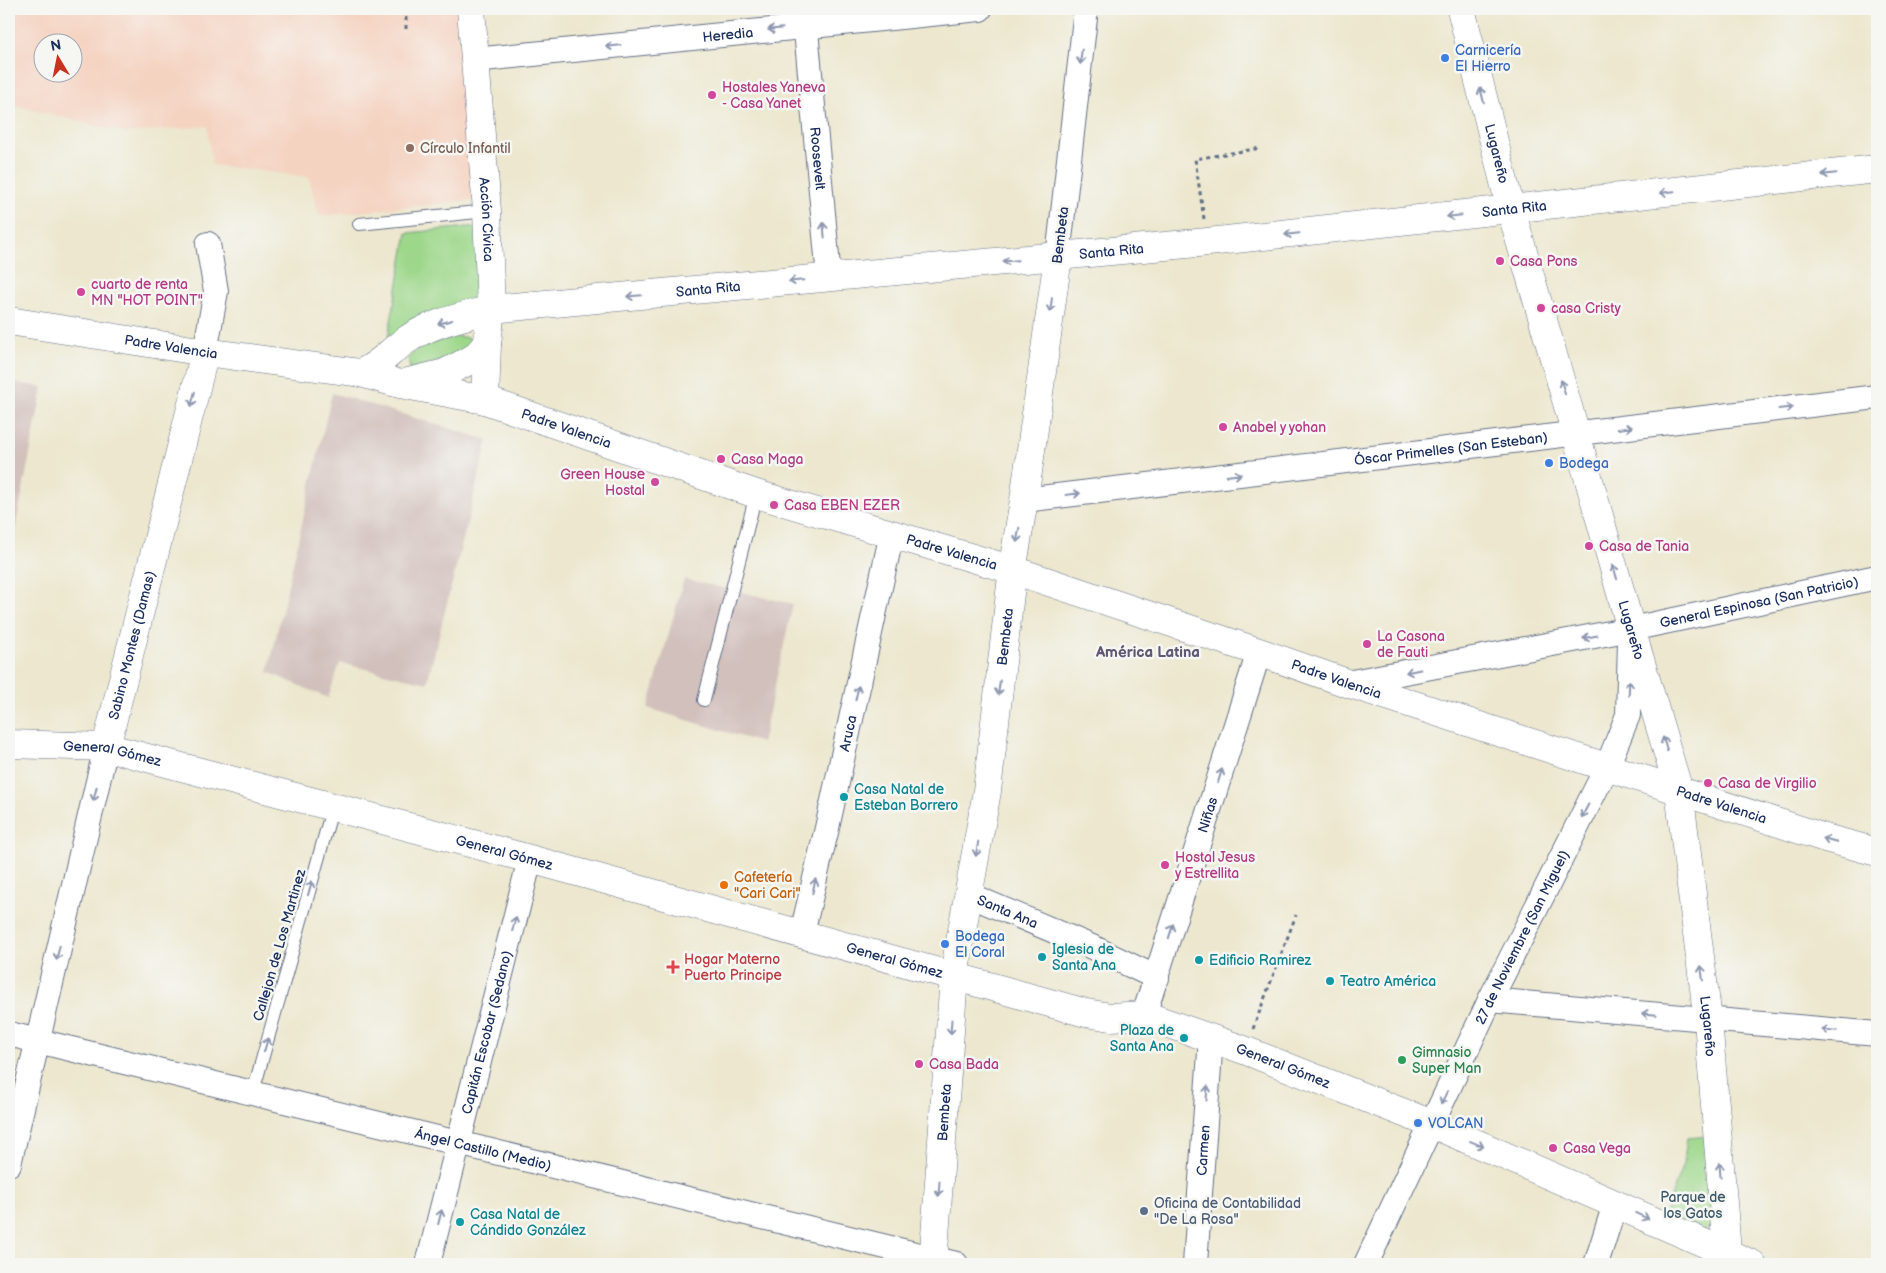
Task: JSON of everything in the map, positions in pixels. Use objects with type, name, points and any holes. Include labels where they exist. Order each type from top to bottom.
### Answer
[{"type":"street","name":"Acción Cívica","points":[[471,9],[486,211],[491,309],[487,344],[485,400]]},
{"type":"street","name":"Heredia","points":[[474,60],[805,17],[980,9]]},
{"type":"street","name":"Bembeta","points":[[941,1262],[955,978],[987,791],[1013,570],[1058,257],[1086,9]]},
{"type":"street","name":"Lugareño","points":[[1461,9],[1511,210],[1679,791],[1708,1020],[1727,1259]]},
{"type":"street","name":"Roosevelt","points":[[805,17],[829,278]]},
{"type":"street","name":"Santa Rita","points":[[362,373],[376,366],[405,341],[434,326],[491,309],[1208,242],[1877,169]]},
{"type":"street","name":"Sabino Montes (Damas)","points":[[9,1164],[106,747],[205,352],[216,291],[208,244]]},
{"type":"street","name":"Padre Valencia","points":[[9,321],[205,352],[362,373],[400,384],[485,400],[756,494],[1013,570],[1347,683],[1825,838],[1877,852]]},
{"type":"street","points":[[400,384],[445,373],[474,358],[487,344]]},
{"type":"street","name":"Óscar Primelles (San Esteban)","points":[[1024,500],[1877,397]]},
{"type":"street","name":"Aruca","points":[[802,934],[892,533]]},
{"type":"street","name":"General Espinosa (San Patricio)","points":[[1347,683],[1631,629],[1877,577]]},
{"type":"street","name":"27 de Noviembre (San Miguel)","points":[[1366,1264],[1490,1000],[1607,767],[1628,716],[1631,629]]},
{"type":"street","name":"Niñas","points":[[1157,978],[1259,652]]},
{"type":"street","name":"General Gómez","points":[[9,744],[106,747],[333,806],[1086,1013],[1111,1017],[1144,1015],[1244,1050],[1432,1124],[1699,1241],[1727,1259],[1752,1264]]},
{"type":"street","name":"Capitán Escobar (Sedano)","points":[[428,1264],[530,860]]},
{"type":"street","name":"Santa Ana","points":[[970,894],[1092,947],[1157,978]]},
{"type":"street","points":[[1144,1015],[1157,978]]},
{"type":"street","points":[[1490,1000],[1877,1034]]},
{"type":"street","name":"Ángel Castillo (Medio)","points":[[9,1034],[458,1142],[941,1262]]},
{"type":"street","name":"Carmen","points":[[1195,1264],[1210,1038]]},
{"type":"street","points":[[1596,1264],[1615,1204]]},
{"type":"street","points":[[1699,1241],[1711,1240],[1724,1224]]},
{"type":"lane","points":[[359,224],[486,211]]},
{"type":"lane","points":[[704,700],[756,494]]},
{"type":"lane","name":"Callejon de Los Martinez","points":[[253,1092],[333,806]]},
{"type":"path","points":[[406,9],[406,32]]},
{"type":"path","points":[[1208,242],[1195,159],[1261,148]]},
{"type":"path","points":[[1244,1050],[1296,914]]},
{"type":"shaded area","points":[[9,9],[456,9],[473,200],[319,216],[309,177],[212,165],[207,126],[125,133],[9,104]]},
{"type":"shaded area","points":[[9,382],[43,387],[9,561]]},
{"type":"shaded area","points":[[332,393],[488,440],[427,683],[340,663],[328,698],[268,672]]},
{"type":"shaded area","points":[[684,579],[793,604],[762,743],[648,708]]},
{"type":"green space","points":[[479,226],[482,274],[476,298],[449,317],[387,343],[407,233]]},
{"type":"green space","points":[[457,336],[474,339],[479,351],[410,369],[408,358],[418,349]]},
{"type":"green space","name":"Parque de los Gatos","points":[[1710,1136],[1716,1218],[1711,1228],[1700,1232],[1664,1216],[1684,1161],[1687,1138]]},
{"type":"place","name":"Carnicería El Hierro","points":[[1445,58]]},
{"type":"place","name":"Hostales Yaneva - Casa Yanet","points":[[712,95]]},
{"type":"place","name":"Círculo Infantil","points":[[410,148]]},
{"type":"place","name":"Casa Pons","points":[[1500,261]]},
{"type":"place","name":"cuarto de renta MN \"HOT POINT\"","points":[[81,292]]},
{"type":"place","name":"casa Cristy","points":[[1541,308]]},
{"type":"place","name":"Anabel y yohan","points":[[1223,427]]},
{"type":"place","name":"Casa Maga","points":[[721,459]]},
{"type":"place","name":"Bodega","points":[[1549,463]]},
{"type":"place","name":"Green House Hostal","points":[[655,482]]},
{"type":"place","name":"Casa EBEN EZER","points":[[774,505]]},
{"type":"place","name":"Casa de Tania","points":[[1589,546]]},
{"type":"place","name":"La Casona de Fauti","points":[[1367,644]]},
{"type":"place","name":"Casa de Virgilio","points":[[1708,783]]},
{"type":"place","name":"Casa Natal de Esteban Borrero","points":[[844,797]]},
{"type":"place","name":"Hostal Jesus y Estrellita","points":[[1165,865]]},
{"type":"place","name":"Cafetería \"Cari Cari\"","points":[[724,885]]},
{"type":"place","name":"Bodega El Coral","points":[[945,944]]},
{"type":"place","name":"Iglesia de Santa Ana","points":[[1042,957]]},
{"type":"place","name":"Edificio Ramirez","points":[[1199,960]]},
{"type":"place","name":"Hogar Materno Puerto Principe","points":[[673,967]]},
{"type":"place","name":"Teatro América","points":[[1330,981]]},
{"type":"place","name":"Plaza de Santa Ana","points":[[1184,1038]]},
{"type":"place","name":"Gimnasio Super Man","points":[[1402,1060]]},
{"type":"place","name":"Casa Bada","points":[[919,1064]]},
{"type":"place","name":"VOLCAN","points":[[1418,1123]]},
{"type":"place","name":"Casa Vega","points":[[1553,1148]]},
{"type":"place","name":"Oficina de Contabilidad \"De La Rosa\"","points":[[1144,1211]]},
{"type":"place","name":"Casa Natal de Cándido González","points":[[460,1222]]},
{"type":"district","name":"América Latina","points":[[1148,652]]}]
